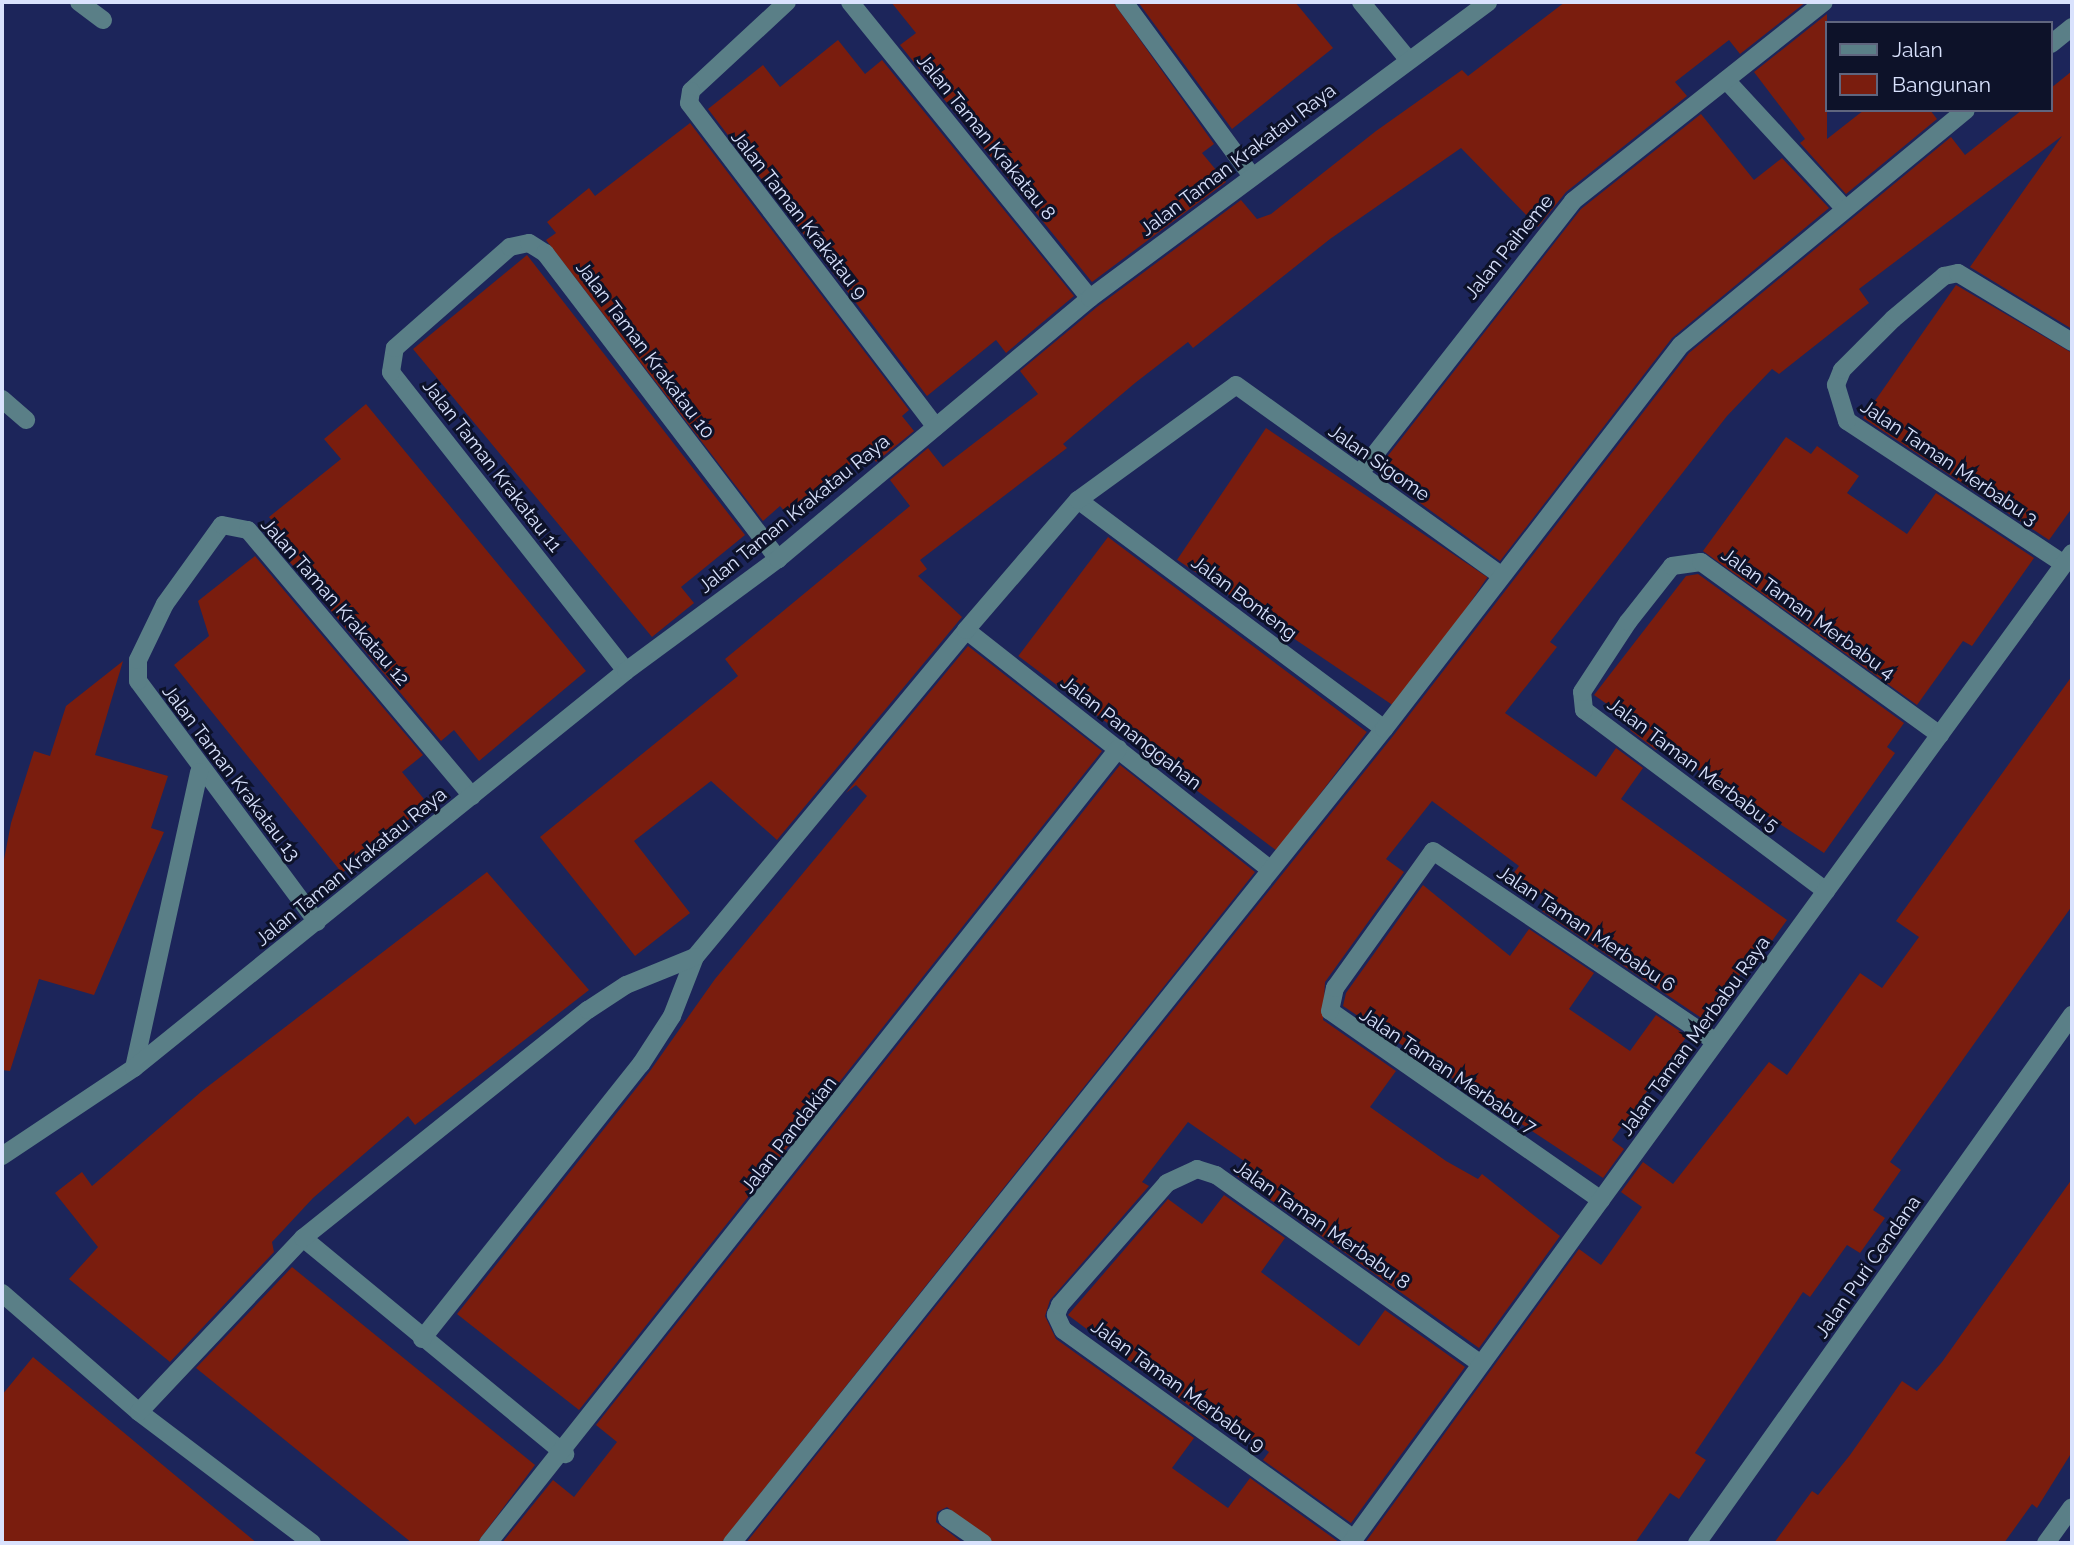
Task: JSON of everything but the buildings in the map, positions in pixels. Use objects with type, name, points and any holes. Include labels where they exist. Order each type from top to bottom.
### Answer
[{"type":"street","points":[[79,2],[103,20]]},
{"type":"street","name":"Jalan Taman Krakatau 9","points":[[787,2],[691,91],[693,110],[936,427]]},
{"type":"street","name":"Jalan Taman Krakatau 8","points":[[850,2],[1090,298]]},
{"type":"street","points":[[1124,2],[1252,176]]},
{"type":"street","points":[[1361,2],[1407,58]]},
{"type":"street","name":"Jalan Taman Krakatau Raya","points":[[2,1156],[134,1068],[626,671],[778,559],[1090,298],[1407,58],[1488,2]]},
{"type":"street","name":"Jalan Paiheme","points":[[1360,473],[1550,226],[1824,2]]},
{"type":"street","points":[[2053,42],[2072,27]]},
{"type":"street","points":[[1726,80],[1843,207]]},
{"type":"street","points":[[732,1543],[1384,729],[1500,575],[1681,345],[1843,207],[1963,112]]},
{"type":"street","name":"Jalan Taman Krakatau 10","points":[[455,291],[510,247],[537,246],[778,559]]},
{"type":"street","name":"Jalan Taman Merbabu 3","points":[[2068,559],[1843,417],[1839,376],[1893,319],[1944,276],[1958,273],[2072,342]]},
{"type":"street","name":"Jalan Taman Krakatau 11","points":[[455,291],[394,348],[391,372],[626,671]]},
{"type":"street","name":"Jalan Sigome","points":[[1078,500],[1236,385],[1500,575]]},
{"type":"street","points":[[2,399],[26,420]]},
{"type":"street","points":[[422,1339],[641,1064],[672,1016],[695,957],[966,630],[1078,500]]},
{"type":"street","name":"Jalan Bonteng","points":[[1078,500],[1384,729]]},
{"type":"street","name":"Jalan Taman Krakatau 12","points":[[165,604],[214,531],[222,525],[241,526],[472,796]]},
{"type":"street","name":"Jalan Taman Merbabu Raya","points":[[1353,1541],[2068,559]]},
{"type":"street","name":"Jalan Taman Merbabu 4","points":[[1628,622],[1672,566],[1701,562],[1940,734]]},
{"type":"street","name":"Jalan Taman Krakatau 13","points":[[165,604],[138,660],[138,681],[199,772],[317,922]]},
{"type":"street","name":"Jalan Taman Merbabu 5","points":[[1628,622],[1582,692],[1581,707],[1826,891]]},
{"type":"street","name":"Jalan Pananggahan","points":[[966,630],[1270,869]]},
{"type":"street","name":"Jalan Pandakian","points":[[488,1543],[565,1454],[1118,749]]},
{"type":"street","points":[[134,1068],[199,772]]},
{"type":"street","name":"Jalan Taman Merbabu 6","points":[[1433,851],[1716,1042]]},
{"type":"street","name":"Jalan Taman Merbabu 7","points":[[1433,851],[1335,988],[1330,1011],[1601,1200]]},
{"type":"street","points":[[139,1412],[303,1238],[588,1010],[626,985],[695,957]]},
{"type":"street","name":"Jalan Puri Cendana","points":[[1698,1543],[2072,1015]]},
{"type":"street","name":"Jalan Taman Merbabu 8","points":[[1109,1244],[1167,1183],[1185,1171],[1207,1171],[1481,1364]]},
{"type":"street","points":[[303,1238],[422,1339],[565,1454]]},
{"type":"street","name":"Jalan Taman Merbabu 9","points":[[1109,1244],[1060,1305],[1058,1324],[1353,1541]]},
{"type":"street","points":[[2,1293],[139,1412],[312,1543]]},
{"type":"street","points":[[947,1518],[983,1543]]},
{"type":"street","points":[[2046,1543],[2069,1518]]}]
